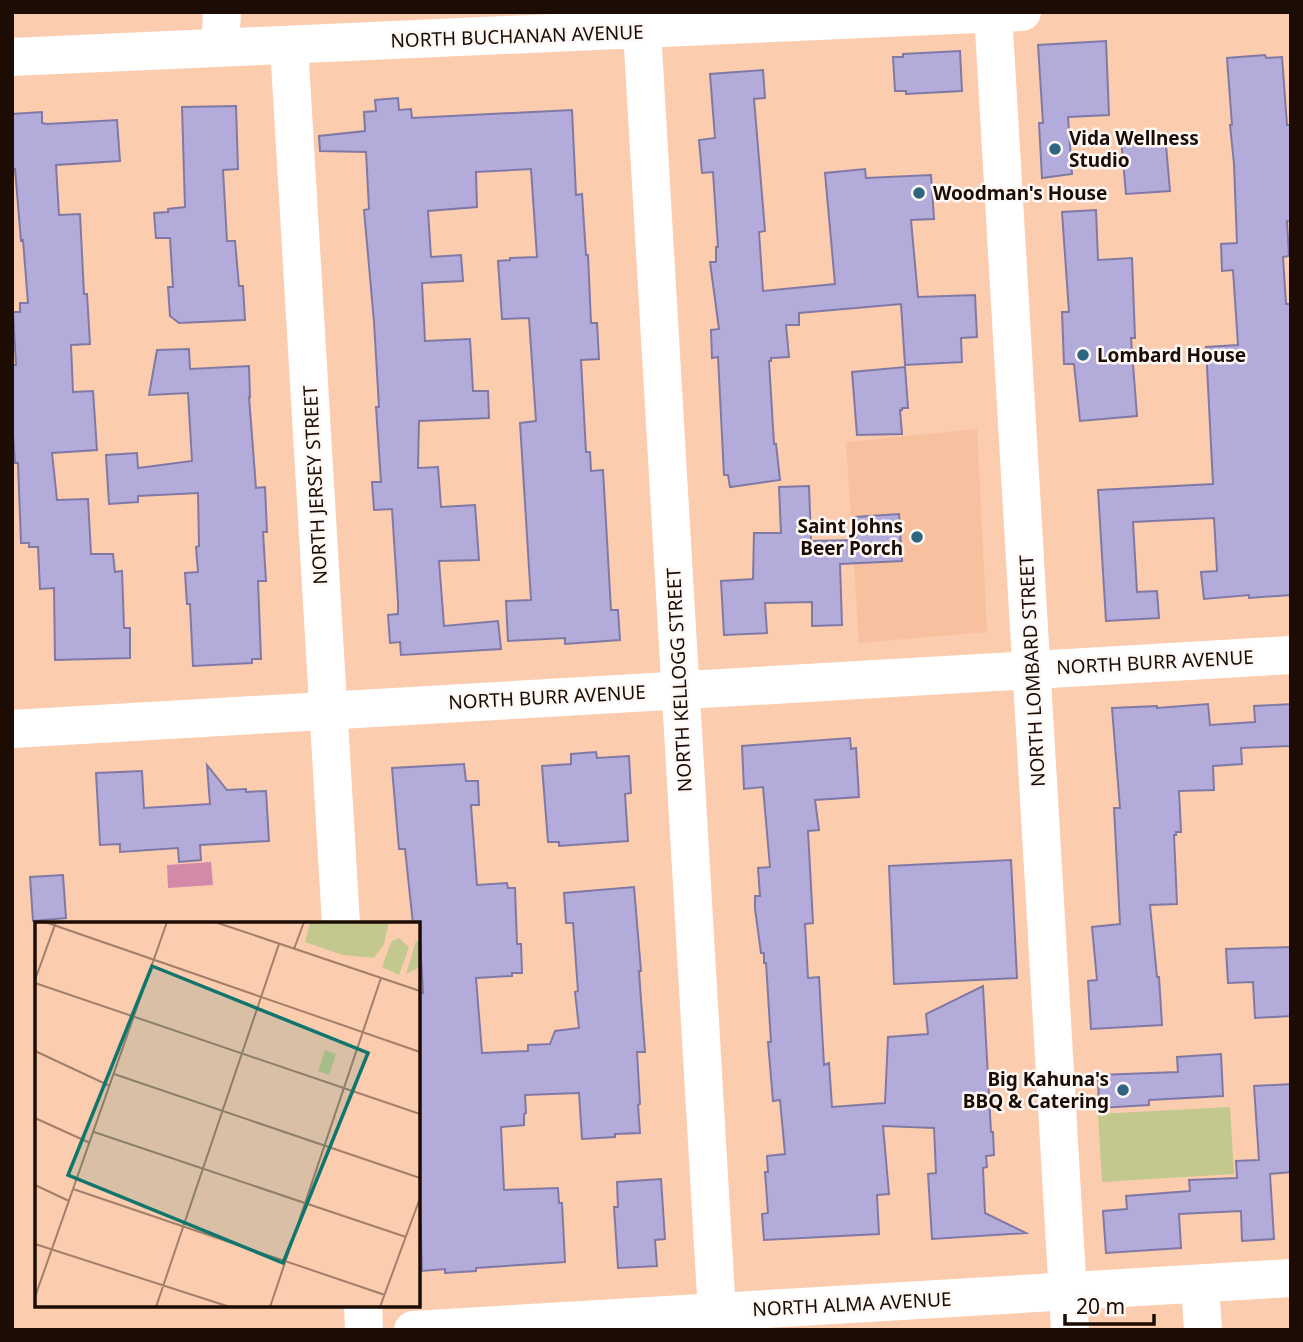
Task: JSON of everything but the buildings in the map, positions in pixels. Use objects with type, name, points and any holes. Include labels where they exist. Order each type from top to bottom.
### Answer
[{"type":"street","name":"NORTH BUCHANAN AVENUE","points":[[12,57],[221,30],[289,46],[574,23],[642,30],[1003,13]]},
{"type":"street","name":"NORTH LOMBARD STREET","points":[[1003,13],[1032,669],[1070,1330]]},
{"type":"street","name":"NORTH KELLOGG STREET","points":[[642,30],[717,1321]]},
{"type":"street","name":"NORTH JERSEY STREET","points":[[289,46],[341,922]]},
{"type":"street","name":"NORTH BURR AVENUE","points":[[12,729],[1291,654]]},
{"type":"street","name":"NORTH ALMA AVENUE","points":[[413,1330],[717,1321],[1068,1292],[1291,1278]]},
{"type":"street","points":[[1200,1284],[1203,1330]]},
{"type":"street","points":[[363,1307],[364,1330]]},
{"type":"shaded area","name":"Saint Johns Beer Porch","points":[[977,429],[987,632],[859,643],[846,442]]},
{"type":"shaded area","points":[[211,862],[213,885],[168,888],[167,865]]},
{"type":"green space","points":[[1230,1107],[1234,1174],[1102,1182],[1098,1114]]},
{"type":"place","name":"Vida Wellness Studio","points":[[1055,149]]},
{"type":"place","name":"Woodman's House","points":[[919,193]]},
{"type":"place","name":"Lombard House","points":[[1083,355]]},
{"type":"place","name":"Saint Johns Beer Porch","points":[[917,537]]},
{"type":"place","name":"Big Kahuna's BBQ & Catering","points":[[1123,1090]]}]
